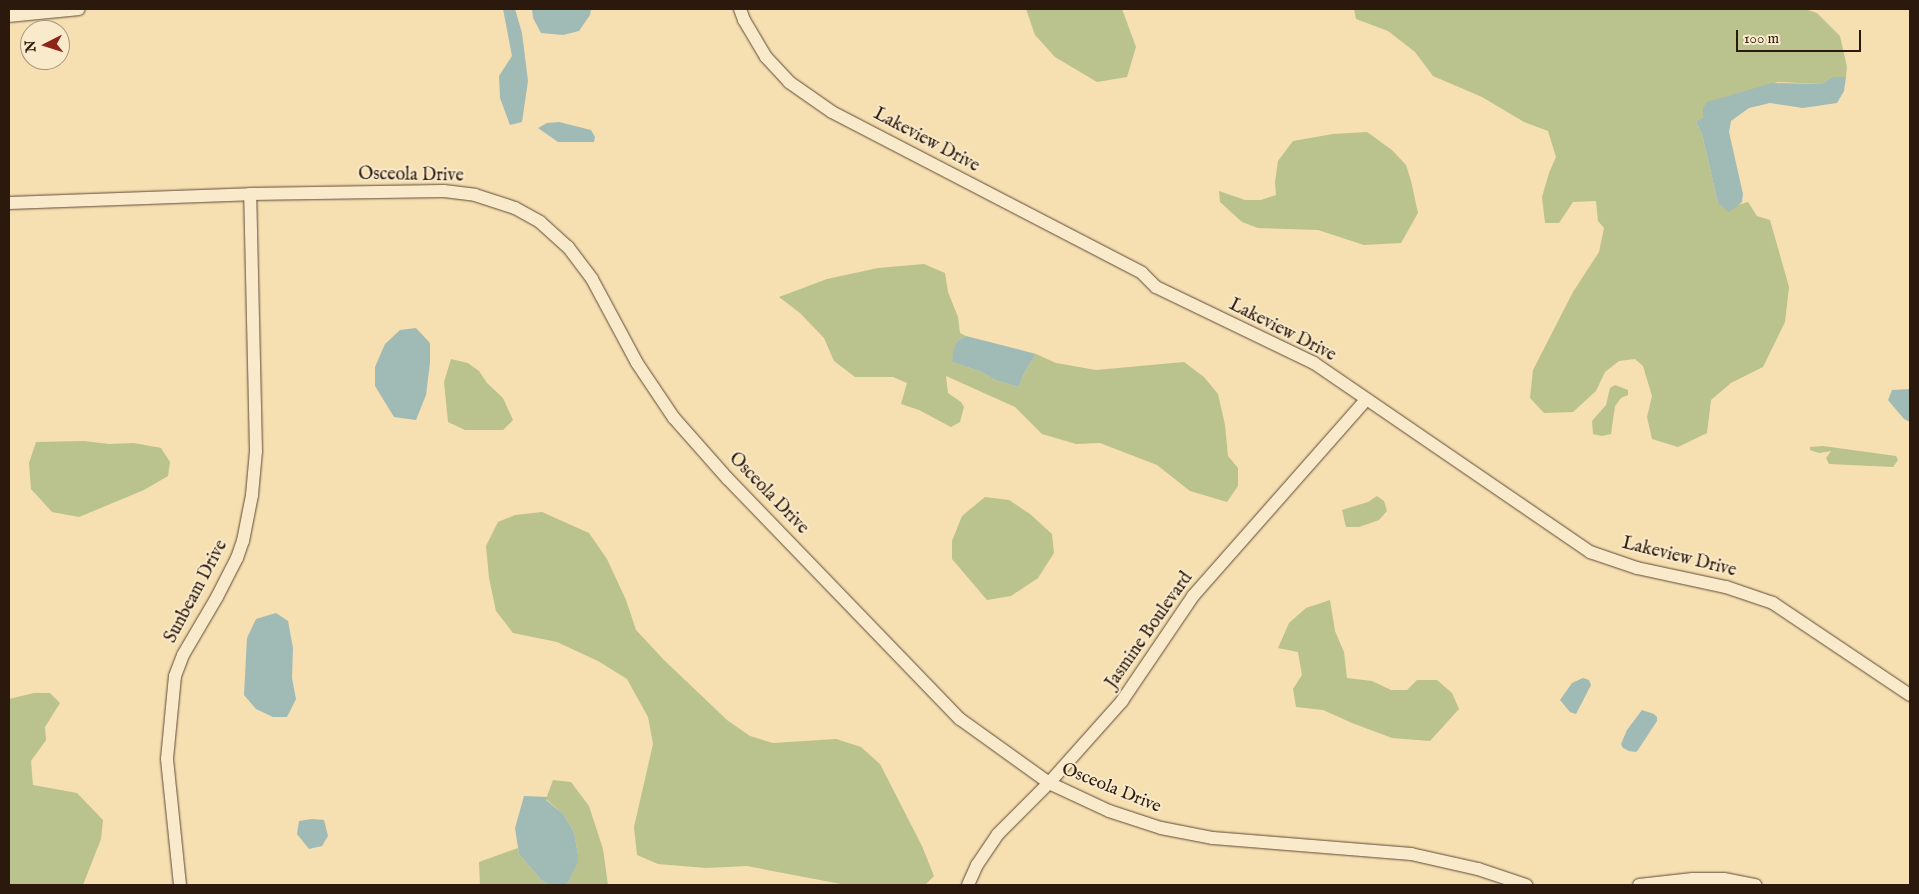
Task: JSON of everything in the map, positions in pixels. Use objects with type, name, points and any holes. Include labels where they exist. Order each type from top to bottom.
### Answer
[{"type":"street","points":[[9,16],[79,9]]},
{"type":"street","name":"Lakeview Drive","points":[[740,9],[744,20],[766,57],[789,82],[832,112],[1142,273],[1156,287],[1314,363],[1590,552],[1637,568],[1726,587],[1773,603],[1910,695]]},
{"type":"street","name":"Osceola Drive","points":[[9,203],[250,194],[444,191],[475,195],[515,208],[540,222],[568,247],[592,279],[637,364],[674,418],[728,479],[960,719],[1049,783],[1110,811],[1161,828],[1213,838],[1411,854],[1478,869],[1526,885]]},
{"type":"street","name":"Sunbeam Drive","points":[[180,885],[167,759],[175,676],[183,655],[237,558],[243,541],[252,495],[256,451],[250,194]]},
{"type":"street","name":"Jasmine Boulevard","points":[[968,885],[977,865],[998,834],[1049,783],[1122,701],[1193,596],[1366,400]]},
{"type":"street","points":[[1639,885],[1701,879],[1724,879],[1755,885]]},
{"type":"green space","points":[[1026,9],[1122,9],[1136,47],[1127,77],[1097,82],[1055,57],[1035,35]]},
{"type":"green space","points":[[1354,9],[1805,9],[1817,13],[1840,36],[1847,67],[1846,77],[1832,77],[1822,84],[1778,82],[1728,96],[1710,103],[1703,117],[1696,122],[1702,134],[1718,203],[1726,208],[1748,202],[1757,216],[1770,220],[1789,287],[1785,322],[1763,367],[1731,383],[1711,400],[1707,433],[1678,447],[1652,439],[1647,417],[1652,396],[1643,366],[1635,359],[1619,361],[1605,372],[1596,391],[1573,412],[1544,413],[1530,398],[1533,370],[1573,292],[1599,252],[1604,228],[1598,221],[1596,201],[1573,202],[1559,223],[1545,223],[1542,197],[1556,157],[1548,131],[1524,122],[1482,97],[1433,76],[1415,52],[1388,31],[1356,19]]},
{"type":"green space","points":[[1367,132],[1392,150],[1406,165],[1411,181],[1418,213],[1401,243],[1364,245],[1318,230],[1258,228],[1242,222],[1220,202],[1219,191],[1245,200],[1261,200],[1276,195],[1275,182],[1278,161],[1293,141],[1333,134]]},
{"type":"green space","points":[[924,264],[945,273],[948,292],[958,317],[960,333],[966,336],[957,341],[952,362],[982,372],[995,380],[1019,387],[1023,375],[1036,354],[1056,363],[1096,370],[1184,362],[1204,377],[1218,394],[1225,425],[1228,456],[1238,468],[1238,486],[1227,502],[1190,491],[1157,465],[1100,443],[1076,444],[1042,434],[1015,407],[946,376],[948,393],[961,402],[964,407],[960,422],[951,427],[919,410],[901,404],[907,383],[893,377],[855,377],[834,361],[824,338],[800,313],[779,297],[827,279],[878,268]]},
{"type":"green space","points":[[451,359],[468,363],[479,371],[487,383],[503,398],[513,420],[503,430],[465,430],[448,422],[444,382]]},
{"type":"green space","points":[[1615,385],[1628,390],[1628,395],[1621,398],[1615,406],[1611,434],[1602,436],[1593,434],[1592,421],[1606,405],[1610,388]]},
{"type":"green space","points":[[84,441],[109,444],[134,443],[161,448],[170,462],[168,476],[144,490],[79,517],[52,512],[31,489],[29,463],[36,442]]},
{"type":"green space","points":[[1823,446],[1896,456],[1898,460],[1893,467],[1829,464],[1826,458],[1831,451],[1819,453],[1810,450],[1810,447]]},
{"type":"green space","points":[[1377,496],[1384,501],[1387,511],[1379,520],[1359,527],[1346,527],[1342,510],[1368,502]]},
{"type":"green space","points":[[985,497],[1009,500],[1030,514],[1052,534],[1054,553],[1038,578],[1011,596],[987,600],[952,559],[952,541],[962,516]]},
{"type":"green space","points":[[542,512],[589,533],[607,559],[626,600],[636,630],[664,660],[727,720],[750,736],[773,743],[836,739],[861,747],[880,764],[922,846],[934,876],[925,885],[846,885],[747,866],[706,868],[658,864],[637,855],[634,827],[653,744],[648,717],[627,679],[598,661],[557,642],[513,633],[496,611],[489,578],[486,546],[498,522],[515,515]]},
{"type":"green space","points":[[1330,600],[1335,631],[1344,652],[1347,678],[1372,681],[1391,690],[1407,690],[1417,680],[1437,680],[1452,693],[1459,709],[1430,741],[1392,738],[1323,710],[1296,707],[1293,689],[1302,675],[1298,652],[1278,648],[1289,623],[1306,608]]},
{"type":"green space","points":[[34,693],[50,693],[60,703],[45,727],[46,740],[31,761],[33,785],[77,793],[103,820],[101,839],[83,885],[9,885],[9,699]]},
{"type":"green space","points":[[553,780],[571,782],[589,806],[603,849],[608,885],[564,885],[567,884],[578,855],[574,832],[563,814],[546,799]]},
{"type":"green space","points":[[518,848],[519,854],[542,881],[550,885],[480,885],[479,862]]},
{"type":"water","points":[[503,9],[515,9],[522,33],[528,81],[522,122],[510,125],[500,98],[499,76],[512,56]]},
{"type":"water","points":[[532,9],[591,9],[590,15],[579,31],[563,35],[541,33],[533,18]]},
{"type":"water","points":[[1832,77],[1846,77],[1844,91],[1837,103],[1803,108],[1770,103],[1749,108],[1731,121],[1729,132],[1743,194],[1742,202],[1729,212],[1718,203],[1702,134],[1696,122],[1703,117],[1703,108],[1707,102],[1772,83],[1822,84]]},
{"type":"water","points":[[559,122],[591,130],[595,137],[594,142],[558,142],[538,128],[547,123]]},
{"type":"water","points":[[416,328],[430,343],[430,363],[426,395],[416,420],[394,417],[375,386],[375,367],[385,344],[400,330]]},
{"type":"water","points":[[966,336],[1036,354],[1023,375],[1019,387],[995,380],[982,372],[952,362],[953,351],[957,341]]},
{"type":"water","points":[[1910,389],[1910,422],[1904,419],[1888,400],[1892,390]]},
{"type":"water","points":[[276,613],[288,621],[293,648],[292,678],[296,699],[287,717],[273,717],[256,709],[244,695],[247,638],[256,619]]},
{"type":"water","points":[[1583,678],[1589,680],[1591,685],[1576,714],[1570,712],[1560,700],[1572,683]]},
{"type":"water","points":[[1642,710],[1654,714],[1657,717],[1657,721],[1638,750],[1636,752],[1629,751],[1623,748],[1621,744],[1627,730]]},
{"type":"water","points":[[524,796],[547,797],[546,800],[563,814],[574,832],[578,855],[577,864],[567,884],[550,885],[542,881],[519,854],[515,828]]},
{"type":"water","points":[[324,820],[328,836],[322,846],[309,849],[297,834],[299,821]]}]
